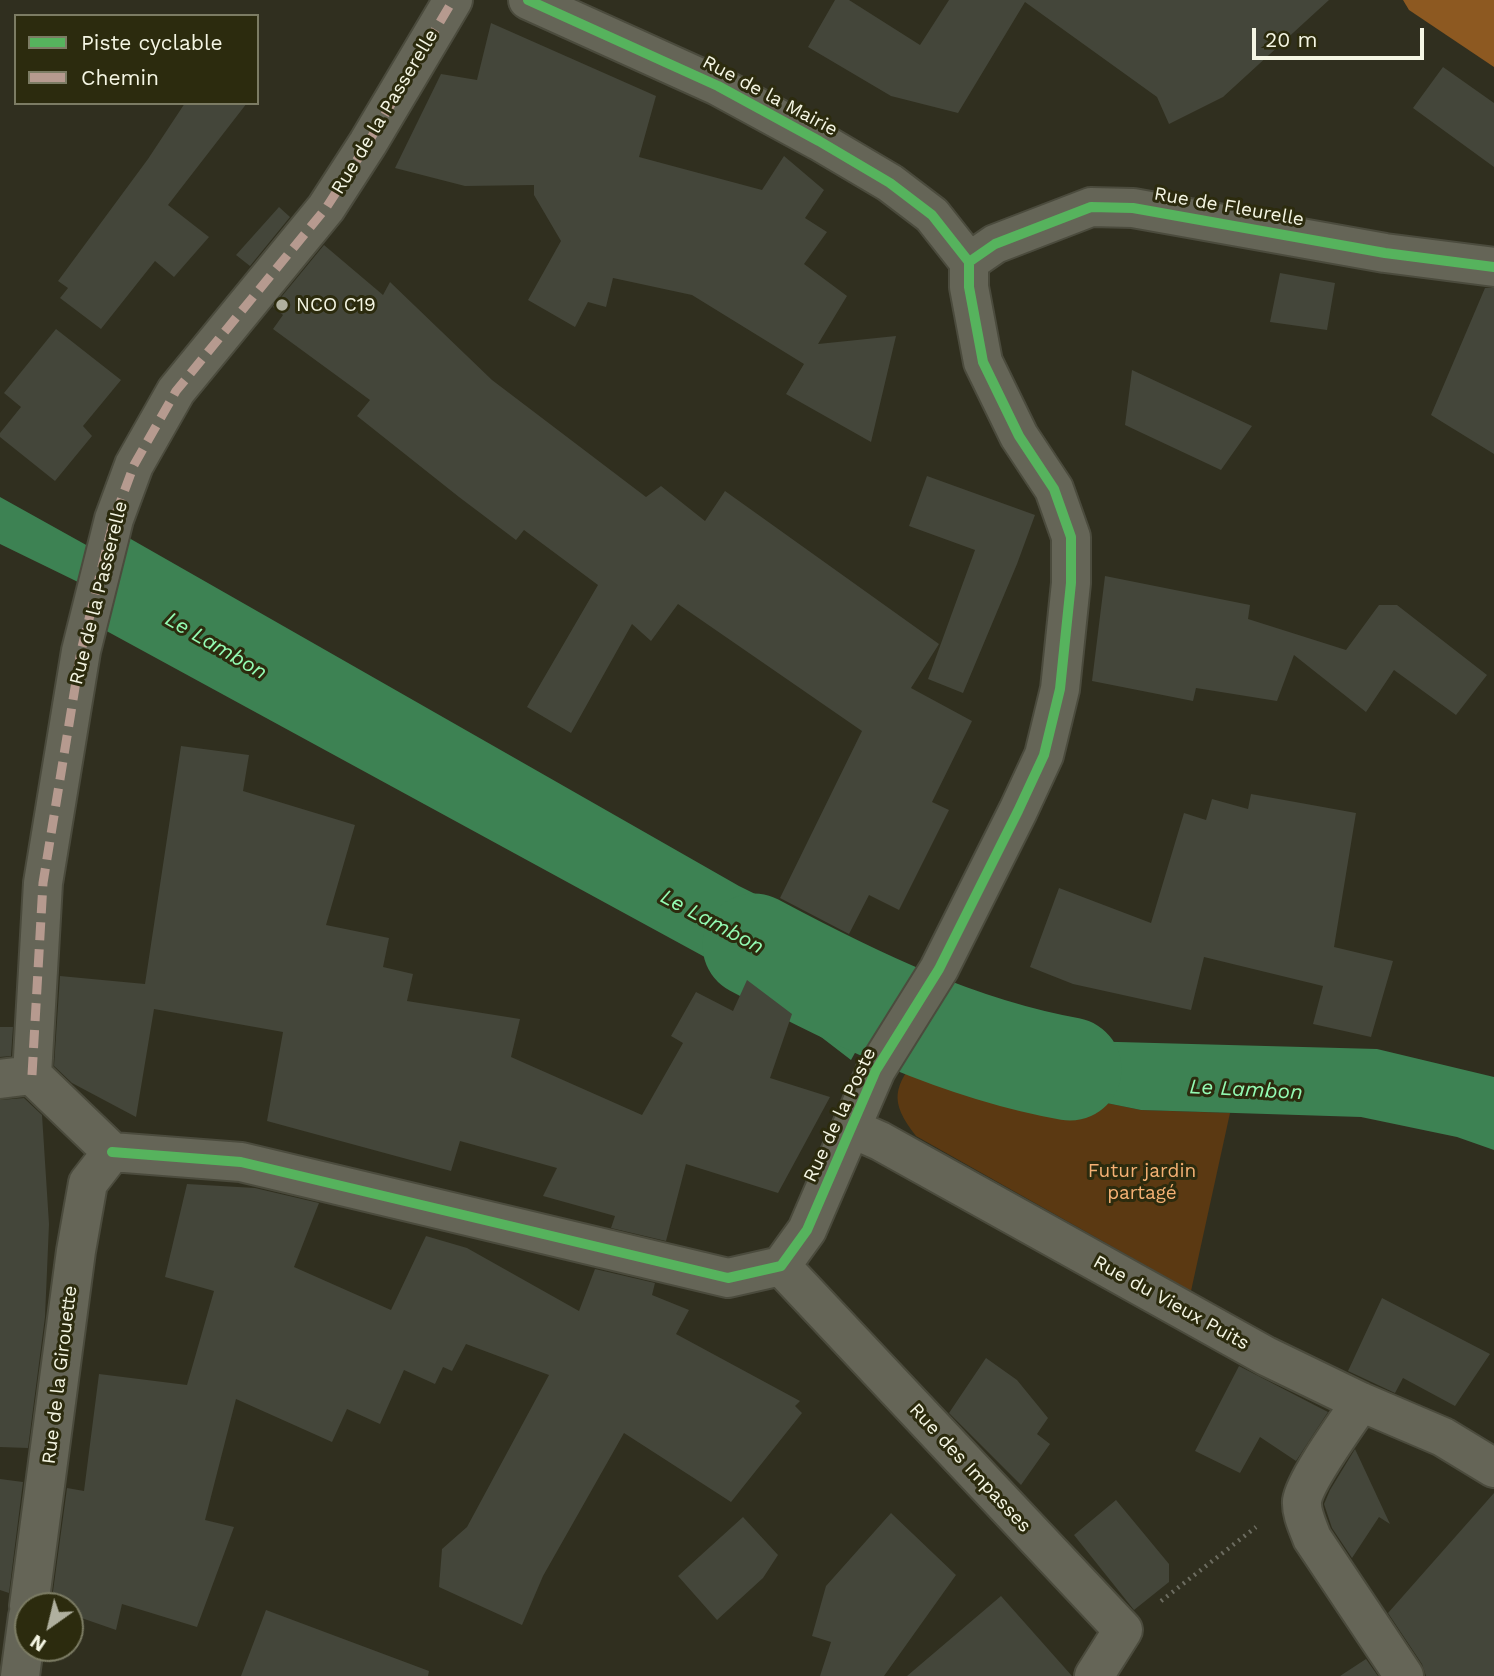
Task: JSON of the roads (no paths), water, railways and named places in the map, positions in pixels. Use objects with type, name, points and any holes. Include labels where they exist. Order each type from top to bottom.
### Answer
[{"type":"street","name":"Rue de la Passerelle","points":[[16,1077],[43,883],[85,637],[114,519],[134,465],[176,391],[326,208],[453,0]]},
{"type":"street","name":"Rue de la Mairie","points":[[528,0],[718,86],[843,155],[890,183],[932,215],[969,261]]},
{"type":"street","name":"Rue de Fleurelle","points":[[969,261],[995,244],[1091,207],[1133,208],[1385,253],[1494,267]]},
{"type":"street","name":"Rue de la Poste","points":[[781,1266],[807,1230],[853,1129],[876,1070],[939,969],[1044,755],[1060,689],[1071,583],[1071,537],[1054,489],[1019,436],[983,362],[969,287],[969,261]]},
{"type":"street","points":[[16,1077],[112,1152],[241,1162],[728,1279],[781,1266]]},
{"type":"street","name":"Rue du Vieux Puits","points":[[853,1129],[880,1141],[1266,1356],[1361,1402],[1443,1437],[1494,1468]]},
{"type":"street","name":"Rue de la Girouette","points":[[31,1592],[76,1251],[88,1183],[112,1152]]},
{"type":"street","name":"Rue des Impasses","points":[[781,1266],[1123,1630],[1094,1676]]},
{"type":"street","points":[[1361,1402],[1308,1484],[1302,1502],[1304,1517],[1312,1538],[1404,1676]]},
{"type":"water","points":[[0,497],[88,546],[129,538],[739,886],[903,967],[851,1060],[747,980],[101,628],[78,582],[0,544]]},
{"type":"water","points":[[953,992],[1081,1041],[1377,1049],[1494,1077],[1494,1150],[1457,1137],[1361,1117],[1141,1110],[953,1072],[920,1053]]},
{"type":"waterway","name":"Le Lambon","points":[[754,945],[829,984],[947,1035],[987,1049],[1070,1069]]},
{"type":"place","name":"NCO C19","points":[[282,305]]},
{"type":"park label","name":"Futur jardin partagé","points":[[1142,1182]]}]
